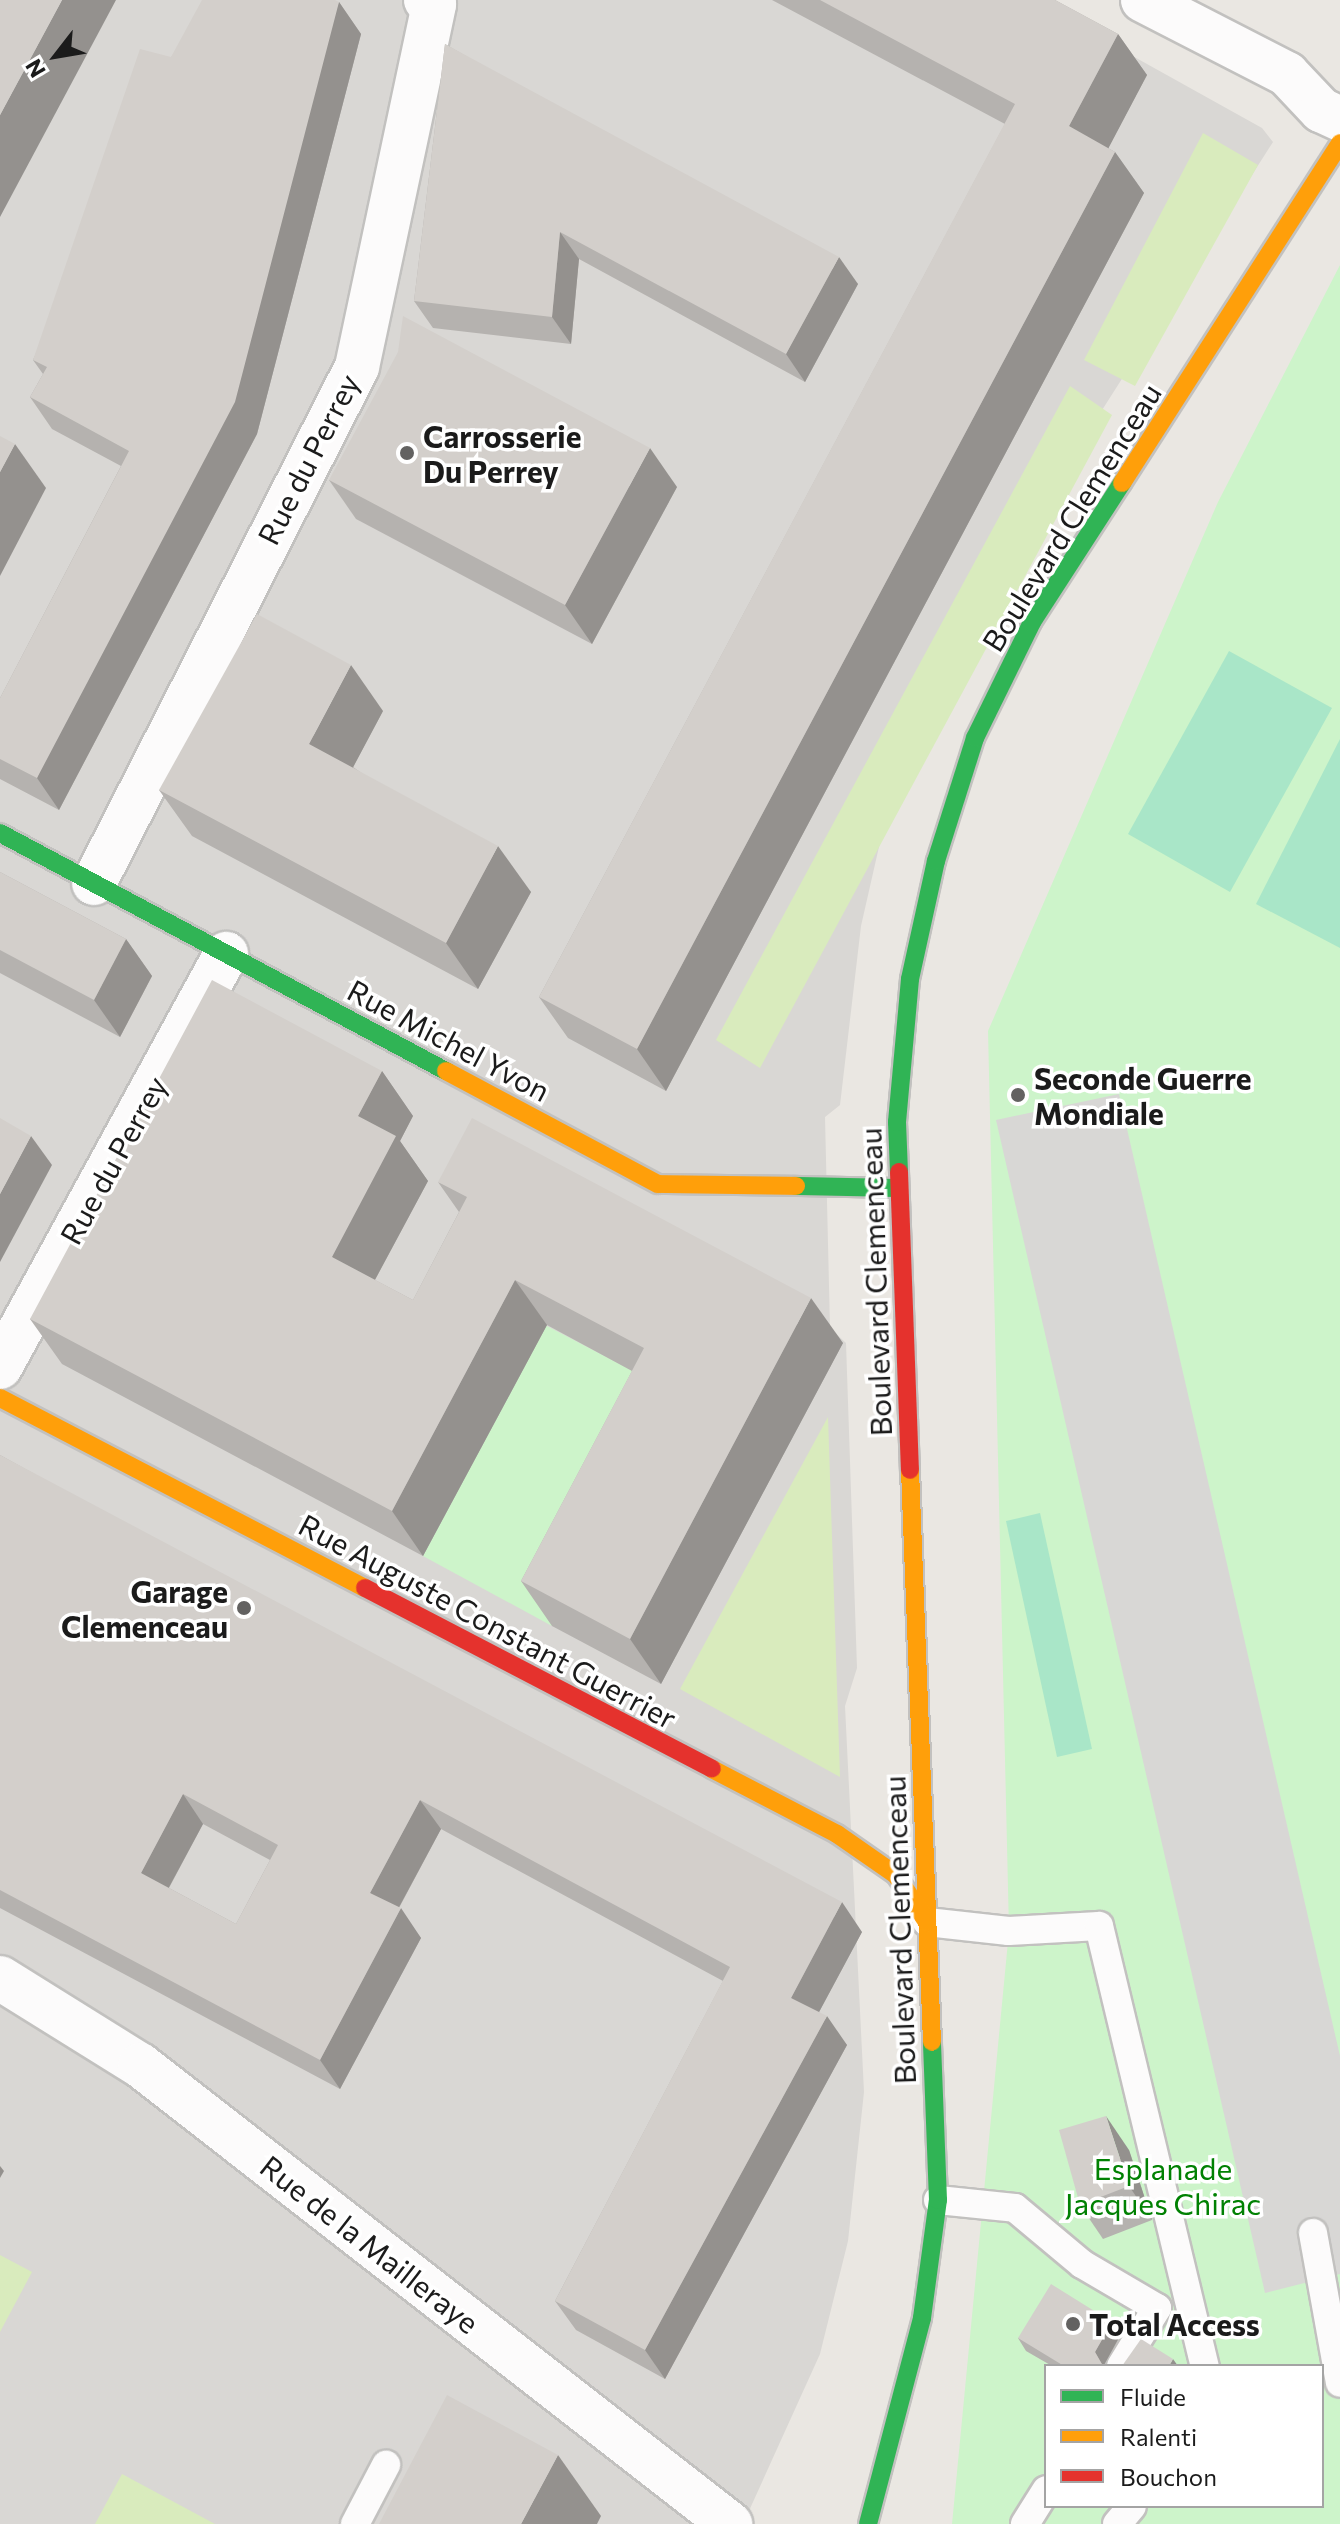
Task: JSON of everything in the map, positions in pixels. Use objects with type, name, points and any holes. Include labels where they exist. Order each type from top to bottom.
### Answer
[{"type":"street","points":[[1143,0],[1287,74],[1321,110],[1340,119]]},
{"type":"street","name":"Rue du Perrey","points":[[94,883],[357,367],[430,2]]},
{"type":"street","name":"Boulevard Clemenceau","points":[[868,2524],[922,2318],[938,2200],[897,1122],[910,979],[936,861],[975,738],[1032,622],[1340,143]]},
{"type":"street","name":"Rue Michel Yvon","points":[[0,833],[658,1184],[899,1188]]},
{"type":"street","name":"Rue du Perrey","points":[[0,1367],[226,954]]},
{"type":"street","name":"Rue Auguste Constant Guerrier","points":[[0,1398],[837,1834],[896,1875],[927,1922]]},
{"type":"street","name":"Rue de la Mailleraye","points":[[0,1978],[140,2065],[730,2524]]},
{"type":"lane","points":[[927,1922],[1009,1931],[1099,1926],[1205,2364]]},
{"type":"lane","points":[[938,2200],[1015,2208],[1082,2264],[1157,2308],[1122,2364]]},
{"type":"lane","points":[[1313,2233],[1340,2383]]},
{"type":"lane","points":[[355,2524],[386,2465]]},
{"type":"lane","points":[[1025,2524],[1044,2493]]},
{"type":"lane","points":[[1117,2524],[1130,2508]]},
{"type":"shaded area","points":[[0,0],[1032,0],[1262,128],[1273,142],[979,603],[881,838],[861,926],[840,1105],[825,1117],[830,1328],[846,1343],[857,1668],[845,1706],[864,2092],[848,2241],[820,2354],[743,2524],[0,2524]]},
{"type":"shaded area","points":[[1119,1094],[1340,2056],[1340,2274],[1265,2293],[996,1120]]},
{"type":"green space","points":[[1203,133],[1258,165],[1135,386],[1084,360]]},
{"type":"green space","name":"Esplanade Jacques Chirac","points":[[1340,265],[1340,2524],[952,2524],[1009,1931],[988,1031],[1218,502]]},
{"type":"green space","points":[[1070,386],[1112,415],[760,1068],[716,1040]]},
{"type":"green space","points":[[1229,651],[1332,708],[1230,892],[1128,834]]},
{"type":"green space","points":[[1340,739],[1340,948],[1256,904]]},
{"type":"green space","points":[[545,1325],[660,1385],[667,1410],[552,1626],[423,1556]]},
{"type":"green space","points":[[828,1417],[840,1777],[680,1689]]},
{"type":"green space","points":[[1040,1513],[1092,1749],[1057,1757],[1006,1521]]},
{"type":"green space","points":[[0,2255],[32,2272],[0,2332]]},
{"type":"green space","points":[[122,2474],[215,2524],[95,2524]]},
{"type":"building","points":[[0,0],[62,0],[0,115]]},
{"type":"building","points":[[202,0],[339,2],[235,402],[37,778],[0,759],[0,698],[129,451],[30,397],[47,367],[33,360],[140,49],[171,57]]},
{"type":"building","points":[[820,0],[1055,0],[1118,34],[1069,126],[1115,152],[637,1049],[539,997],[1015,104]]},
{"type":"building","points":[[445,44],[839,257],[786,354],[560,232],[552,317],[414,301]]},
{"type":"building","points":[[403,316],[650,448],[565,605],[329,480],[398,352]]},
{"type":"building","points":[[0,436],[15,444],[0,472]]},
{"type":"building","points":[[257,614],[351,665],[309,744],[498,846],[446,943],[159,790]]},
{"type":"building","points":[[0,872],[126,939],[94,1000],[0,950]]},
{"type":"building","points":[[212,980],[382,1071],[358,1116],[396,1136],[332,1257],[413,1300],[467,1197],[438,1182],[472,1118],[811,1298],[630,1639],[521,1581],[644,1348],[515,1280],[392,1511],[30,1319]]},
{"type":"building","points":[[0,1118],[31,1136],[0,1194]]},
{"type":"building","points":[[0,1455],[842,1902],[791,1998],[827,2016],[645,2350],[555,2301],[730,1967],[420,1800],[370,1893],[401,1908],[320,2060],[0,1890]],"holes":[[[183,1794],[278,1845],[236,1924],[141,1873]]]},
{"type":"building","points":[[1106,2116],[1129,2186],[1080,2205],[1059,2130]]},
{"type":"building","name":"Total Access","points":[[1051,2284],[1112,2322],[1095,2352],[1102,2364],[1061,2364],[1018,2338]]},
{"type":"building","points":[[1141,2339],[1173,2359],[1170,2364],[1123,2364]]},
{"type":"building","points":[[447,2395],[558,2455],[521,2524],[379,2524]]},
{"type":"traffic: fast","points":[[899,1172],[897,1122],[910,979],[936,861],[975,738],[1032,622],[1122,483]]},
{"type":"traffic: fast","points":[[0,833],[446,1071]]},
{"type":"traffic: fast","points":[[796,1186],[899,1188]]},
{"type":"traffic: fast","points":[[868,2524],[922,2318],[938,2200],[932,2042]]},
{"type":"traffic: slow","points":[[1122,483],[1340,143]]},
{"type":"traffic: slow","points":[[446,1071],[658,1184],[796,1186]]},
{"type":"traffic: slow","points":[[0,1398],[365,1588]]},
{"type":"traffic: slow","points":[[910,1470],[932,2042]]},
{"type":"traffic: slow","points":[[712,1769],[837,1834],[896,1875],[927,1922]]},
{"type":"traffic: jam","points":[[899,1172],[910,1470]]},
{"type":"traffic: jam","points":[[365,1588],[712,1769]]},
{"type":"place","name":"Carrosserie Du Perrey","points":[[407,453]]},
{"type":"place","name":"Seconde Guerre Mondiale","points":[[1018,1095]]},
{"type":"place","name":"Garage Clemenceau","points":[[244,1608]]},
{"type":"place","name":"Total Access","points":[[1073,2324]]}]
